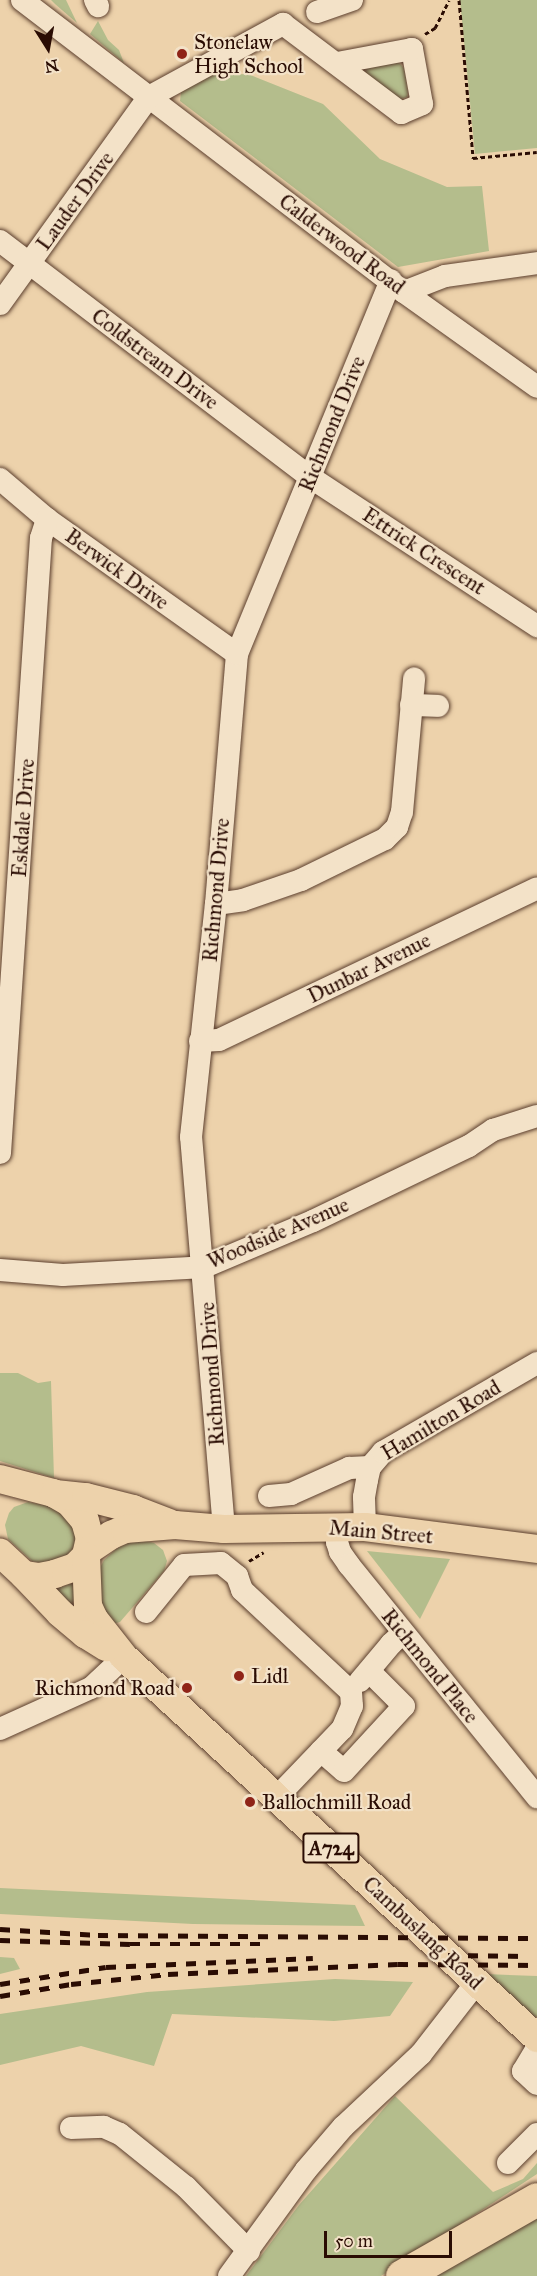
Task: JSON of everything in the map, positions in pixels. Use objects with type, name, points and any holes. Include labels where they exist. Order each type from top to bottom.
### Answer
[{"type":"highway","points":[[402,2276],[537,2199]]},
{"type":"main road","points":[[0,1479],[42,1491],[70,1503],[85,1521],[90,1539],[87,1553]]},
{"type":"main road","points":[[0,1502],[12,1492],[42,1491],[86,1497],[133,1509],[175,1525]]},
{"type":"main road","points":[[0,1553],[24,1575],[39,1577],[66,1572],[111,1535],[125,1529],[175,1525],[224,1529]]},
{"type":"main road","name":"Main Street","points":[[224,1529],[352,1527],[537,1549]]},
{"type":"main road","name":"A724","points":[[87,1553],[88,1606],[94,1619],[124,1657]]},
{"type":"main road","name":"A724","points":[[24,1575],[60,1613],[85,1634],[124,1657]]},
{"type":"main road","name":"Cambuslang Road","points":[[124,1657],[537,2038]]},
{"type":"street","name":"Calderwood Road","points":[[21,0],[398,286],[537,387]]},
{"type":"street","points":[[317,12],[352,0]]},
{"type":"street","points":[[149,97],[283,24],[401,112],[422,104],[412,49],[337,63]]},
{"type":"street","name":"Lauder Drive","points":[[0,303],[149,97]]},
{"type":"street","name":"Coldstream Drive","points":[[0,241],[310,477]]},
{"type":"street","points":[[398,286],[445,276],[537,263]]},
{"type":"street","name":"Richmond Drive","points":[[224,1529],[204,1267],[191,1137],[216,904],[237,654],[310,477],[398,286]]},
{"type":"street","name":"Ettrick Crescent","points":[[310,477],[537,626]]},
{"type":"street","name":"Berwick Drive","points":[[0,479],[47,519],[237,654]]},
{"type":"street","name":"Eskdale Drive","points":[[0,1153],[41,538],[47,519]]},
{"type":"street","points":[[216,904],[243,900],[301,880],[385,839],[397,827],[402,812],[414,679]]},
{"type":"street","points":[[411,705],[438,706]]},
{"type":"street","name":"Dunbar Avenue","points":[[200,1041],[219,1040],[537,888]]},
{"type":"street","name":"Woodside Avenue","points":[[0,1270],[63,1275],[204,1267],[313,1221],[469,1146],[492,1130],[536,1120]]},
{"type":"street","name":"Hamilton Road","points":[[352,1527],[364,1497],[370,1467],[382,1452],[399,1440],[537,1363]]},
{"type":"street","points":[[269,1496],[291,1494],[349,1468],[370,1467]]},
{"type":"street","name":"Richmond Place","points":[[352,1527],[337,1542],[340,1552],[537,1797]]},
{"type":"street","points":[[146,1612],[184,1565],[221,1563],[237,1576],[242,1590],[351,1692],[352,1706],[342,1729],[276,1798]]},
{"type":"street","points":[[351,1692],[403,1633]]},
{"type":"street","points":[[0,1730],[91,1688],[124,1657]]},
{"type":"street","points":[[321,1751],[344,1771],[404,1706],[369,1671]]},
{"type":"street","points":[[229,2276],[312,2163],[343,2127],[420,2054],[476,1983]]},
{"type":"street","points":[[537,2048],[523,2071],[537,2084]]},
{"type":"street","points":[[71,2128],[104,2127],[120,2134],[186,2187],[249,2251]]},
{"type":"street","points":[[508,2163],[537,2134]]},
{"type":"path","points":[[412,49],[427,32],[435,28],[449,0]]},
{"type":"path","points":[[459,0],[473,158],[537,152]]},
{"type":"green space","points":[[51,0],[66,0],[77,23],[55,4]]},
{"type":"green space","points":[[460,0],[537,0],[537,148],[475,154]]},
{"type":"green space","points":[[98,21],[108,40],[119,50],[124,63],[90,34]]},
{"type":"green space","points":[[398,62],[404,68],[408,92],[407,97],[398,100],[365,72],[366,69]]},
{"type":"green space","points":[[248,74],[323,104],[380,159],[447,187],[482,186],[489,251],[398,267],[180,101],[181,92],[212,75]]},
{"type":"green space","points":[[0,1373],[18,1373],[38,1383],[51,1381],[54,1478],[0,1461]]},
{"type":"green space","points":[[28,1502],[49,1506],[60,1512],[76,1527],[76,1546],[62,1560],[40,1563],[32,1561],[8,1539],[5,1525],[9,1513],[14,1507]]},
{"type":"green space","points":[[130,1542],[154,1543],[163,1550],[167,1561],[164,1571],[120,1622],[113,1624],[103,1619],[97,1574],[104,1560],[116,1549]]},
{"type":"green space","points":[[367,1551],[450,1559],[420,1619]]},
{"type":"green space","points":[[77,1581],[72,1611],[48,1588],[59,1588]]},
{"type":"green space","points":[[0,1888],[355,1905],[365,1926],[193,1924],[0,1914]]},
{"type":"green space","points":[[0,1957],[14,1958],[20,1969],[0,1974]]},
{"type":"green space","points":[[485,1974],[537,1976],[537,2017],[516,2013]]},
{"type":"green space","points":[[335,1979],[413,1982],[390,2016],[334,2021],[172,2014],[154,2066],[81,2046],[0,2065],[0,2014],[147,1992]]},
{"type":"green space","points":[[395,2096],[493,2192],[523,2179],[537,2163],[537,2174],[381,2276],[246,2276],[299,2205]]},
{"type":"green space","points":[[537,2216],[537,2276],[429,2276]]},
{"type":"railway","points":[[0,1929],[98,1935],[537,1938]]},
{"type":"railway","points":[[0,1940],[130,1944],[264,1944]]},
{"type":"railway","points":[[448,1955],[526,1956]]},
{"type":"railway","points":[[0,1984],[106,1967],[313,1958]]},
{"type":"railway","points":[[0,1996],[71,1984],[168,1974],[398,1964],[537,1965]]},
{"type":"place","name":"Stonelaw High School","points":[[182,54]]},
{"type":"place","name":"Lidl","points":[[239,1676]]},
{"type":"place","name":"Richmond Road","points":[[187,1688]]},
{"type":"place","name":"Ballochmill Road","points":[[250,1802]]}]
